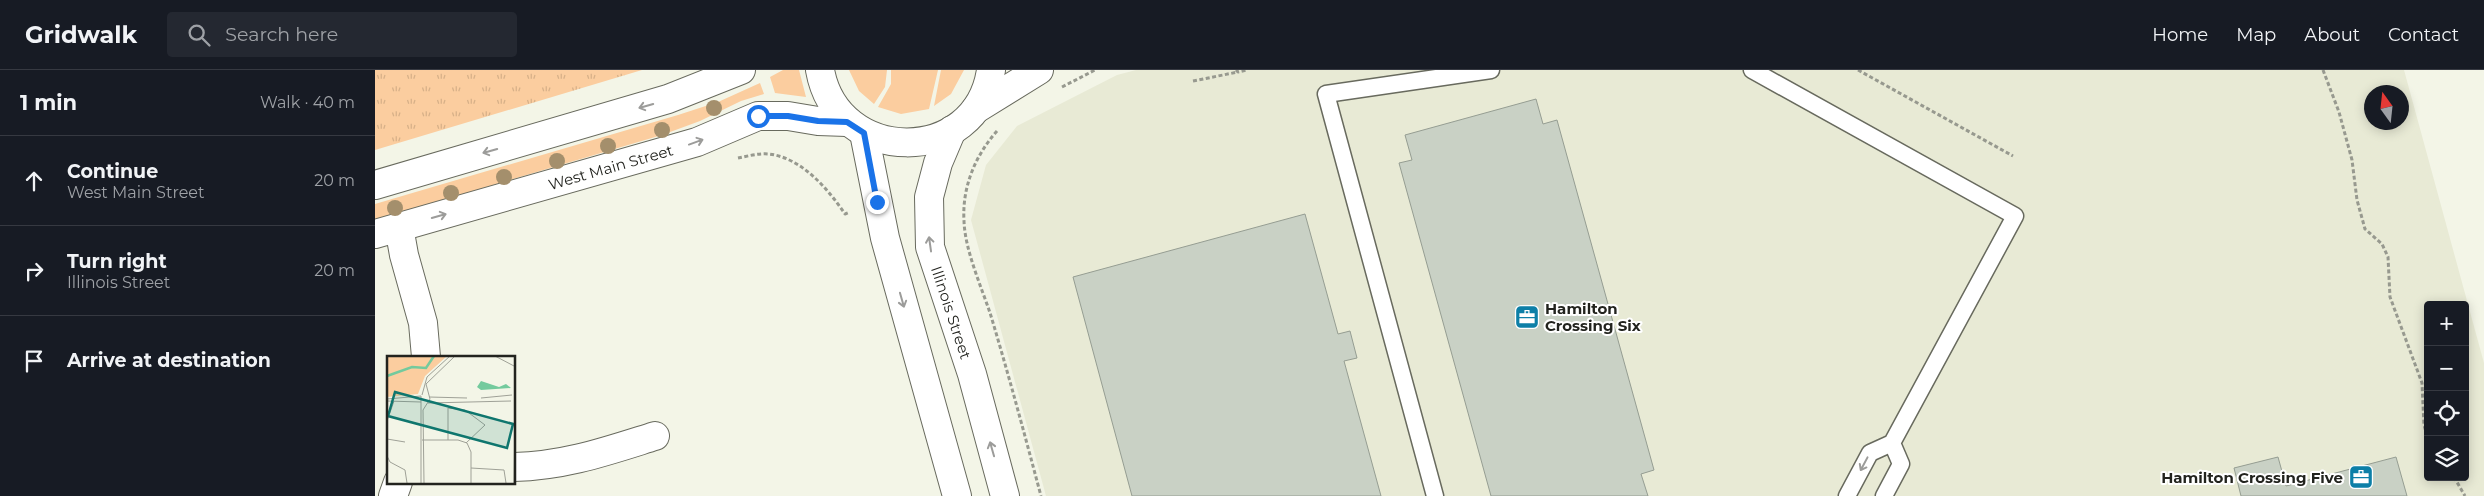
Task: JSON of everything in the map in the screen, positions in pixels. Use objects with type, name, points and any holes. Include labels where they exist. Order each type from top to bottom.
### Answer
[{"type":"street","points":[[375,185],[668,99],[741,70]]},
{"type":"street","points":[[820,70],[824,87],[834,106],[855,127],[957,496]]},
{"type":"street","points":[[975,109],[987,90],[991,70]]},
{"type":"street","points":[[952,130],[975,109],[1039,70]]},
{"type":"street","name":"West Main Street","points":[[387,231],[688,144],[758,116],[788,116],[855,127],[878,139],[909,144],[939,137],[952,130]]},
{"type":"street","name":"Illinois Street","points":[[952,130],[938,164],[929,197],[930,247],[972,374],[1005,496]]},
{"type":"street","points":[[387,231],[404,255],[423,323],[426,356]]},
{"type":"street","points":[[515,468],[547,466],[597,454],[655,436]]},
{"type":"street","points":[[393,496],[397,484]]},
{"type":"lane","points":[[1435,496],[1326,94],[1491,70]]},
{"type":"lane","points":[[1752,70],[2015,216],[1892,443],[1870,453],[1847,496]]},
{"type":"lane","points":[[1884,496],[1901,464],[1892,443]]},
{"type":"path","points":[[1055,92],[1095,70]]},
{"type":"path","points":[[1193,82],[1247,70]]},
{"type":"path","points":[[1858,70],[2013,156]]},
{"type":"path","points":[[2323,70],[2339,112],[2352,160],[2357,200],[2365,229],[2382,244],[2388,257],[2390,297],[2422,383],[2424,425],[2427,436]]},
{"type":"path","points":[[1003,126],[976,159],[964,203],[964,227],[1041,496]]},
{"type":"path","points":[[772,154],[798,166],[816,178],[833,196],[845,214]]},
{"type":"path","points":[[2456,481],[2465,496]]},
{"type":"shaded area","points":[[1136,70],[2404,70],[2408,85],[2364,85],[2364,130],[2409,130],[2409,88],[2467,301],[2424,301],[2424,481],[2469,481],[2469,308],[2484,363],[2484,496],[1046,496],[971,220],[986,165],[1017,126],[1117,75]]},
{"type":"green space","points":[[375,70],[642,70],[375,150]]},
{"type":"green space","points":[[783,70],[799,70],[806,97],[775,93],[770,77]]},
{"type":"green space","points":[[849,70],[887,70],[885,87],[874,104],[859,91]]},
{"type":"green space","points":[[891,70],[938,70],[929,109],[901,114],[878,107],[891,84]]},
{"type":"green space","points":[[941,70],[964,70],[951,94],[934,106]]},
{"type":"green space","points":[[760,83],[764,94],[741,101],[700,121],[662,135],[375,220],[375,204],[678,115],[718,102]]},
{"type":"building","name":"Hamilton Crossing Six","points":[[1536,99],[1543,124],[1557,120],[1654,470],[1641,474],[1648,496],[1491,496],[1399,163],[1412,160],[1405,135]]},
{"type":"building","points":[[1305,214],[1338,334],[1350,331],[1357,358],[1344,361],[1381,496],[1132,496],[1073,277]]},
{"type":"building","name":"Hamilton Crossing Five","points":[[2278,457],[2286,486],[2396,457],[2407,496],[2241,496],[2234,468]]},
{"type":"place","name":"Hamilton Crossing Six","points":[[1527,317]]},
{"type":"place","name":"Hamilton Crossing Five","points":[[2361,477]]},
{"type":"route","points":[[758,116],[788,116],[818,121],[847,122],[864,133],[877,202]]}]
